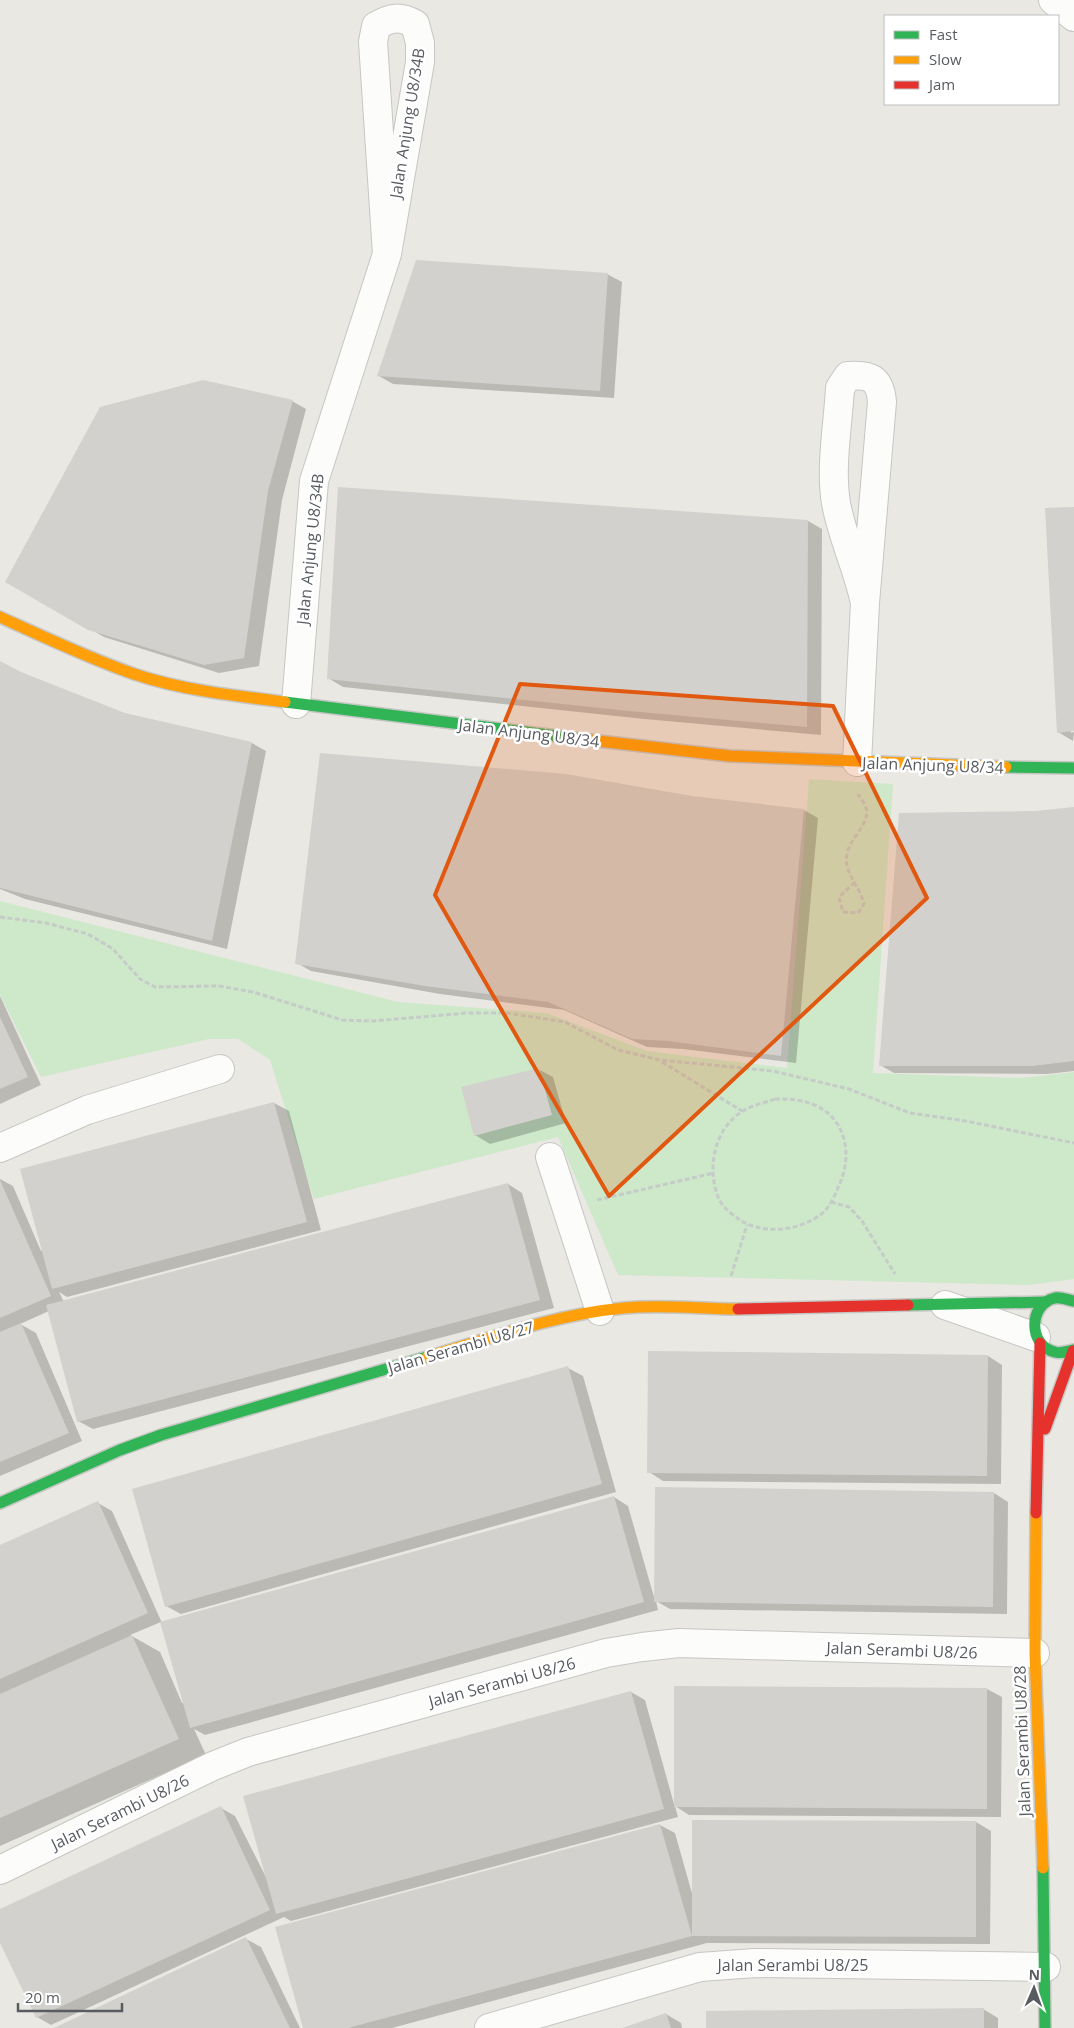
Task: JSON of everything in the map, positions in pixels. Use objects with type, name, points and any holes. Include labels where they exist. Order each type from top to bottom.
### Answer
[{"type":"street","points":[[1052,0],[1074,17]]},
{"type":"street","name":"Jalan Anjung U8/34B","points":[[296,704],[314,481],[387,254],[420,62],[420,43],[415,24],[402,18],[387,19],[376,26],[373,42],[387,254]]},
{"type":"street","points":[[857,762],[865,603],[882,402],[881,389],[873,378],[860,375],[848,376],[840,388],[835,475],[836,502],[843,530],[860,575],[865,603]]},
{"type":"street","name":"Jalan Anjung U8/34","points":[[0,617],[76,652],[136,675],[216,693],[478,728],[730,756],[958,767],[1074,768]]},
{"type":"street","points":[[0,1148],[87,1110],[220,1069]]},
{"type":"street","points":[[550,1156],[600,1311]]},
{"type":"street","name":"Jalan Serambi U8/27","points":[[0,1502],[120,1450],[161,1436],[514,1331],[600,1311],[672,1306],[721,1309],[1046,1302],[1053,1298],[1072,1299]]},
{"type":"street","name":"Jalan Serambi U8/28","points":[[1045,2028],[1046,1967],[1035,1654],[1038,1340],[1033,1321],[1040,1307],[1046,1302]]},
{"type":"street","name":"Jalan Serambi U8/27","points":[[944,1304],[1038,1340]]},
{"type":"street","points":[[1038,1340],[1055,1352],[1065,1353],[1074,1350]]},
{"type":"street","name":"Jalan Serambi U8/28","points":[[1036,1454],[1074,1350]]},
{"type":"street","name":"Jalan Serambi U8/26","points":[[0,1870],[213,1766],[248,1752],[606,1653],[679,1643],[1035,1654]]},
{"type":"street","name":"Jalan Serambi U8/25","points":[[489,2028],[700,1967],[756,1963],[1046,1967]]},
{"type":"path","points":[[855,882],[839,898],[843,912],[858,913],[864,904],[861,891],[855,882],[850,876],[846,863],[847,852],[866,818],[866,808],[855,789],[857,762]]},
{"type":"path","points":[[0,917],[46,924],[88,934],[113,949],[140,979],[155,987],[219,986],[254,992],[342,1020],[372,1021],[467,1013],[507,1013],[565,1022],[618,1050],[660,1060],[773,1071],[849,1089],[910,1112],[966,1121],[1074,1143]]},
{"type":"path","points":[[660,1060],[742,1111]]},
{"type":"path","points":[[775,1099],[795,1099],[812,1103],[827,1111],[840,1127],[846,1141],[846,1161],[842,1179],[832,1202],[820,1215],[787,1229],[747,1224],[732,1215],[719,1200],[714,1173],[713,1152],[730,1123],[742,1111],[775,1099]]},
{"type":"path","points":[[566,1207],[714,1173]]},
{"type":"path","points":[[832,1202],[848,1207],[862,1221],[915,1305]]},
{"type":"path","points":[[721,1309],[747,1224]]},
{"type":"highlighted area","points":[[520,684],[833,706],[927,898],[609,1196],[435,895]]},
{"type":"green space","points":[[809,779],[893,784],[873,1073],[1021,1078],[1074,1072],[1074,1279],[1028,1285],[618,1275],[558,1137],[314,1199],[270,1060],[238,1039],[209,1039],[41,1077],[0,995],[0,901],[398,1002],[547,1013],[647,1051],[787,1068]]},
{"type":"building","points":[[416,260],[608,273],[600,391],[377,376]]},
{"type":"building","points":[[203,380],[293,400],[268,491],[244,658],[204,665],[88,630],[5,582],[100,407]]},
{"type":"building","points":[[338,487],[808,520],[807,727],[629,711],[327,679]]},
{"type":"building","points":[[1074,507],[1074,731],[1057,733],[1045,508]]},
{"type":"building","points":[[0,661],[21,672],[125,713],[252,742],[212,941],[0,888]]},
{"type":"building","points":[[320,753],[566,774],[692,796],[804,809],[781,1056],[668,1041],[632,1039],[548,1002],[425,986],[295,964]]},
{"type":"building","points":[[1074,807],[1074,1061],[1032,1066],[879,1066],[899,813],[1035,811]]},
{"type":"building","points":[[0,1017],[28,1077],[0,1089]]},
{"type":"building","points":[[539,1068],[552,1115],[474,1136],[461,1087]]},
{"type":"building","points":[[274,1102],[307,1222],[52,1289],[20,1169]]},
{"type":"building","points":[[0,1180],[51,1296],[0,1318]]},
{"type":"building","points":[[508,1183],[540,1300],[77,1422],[46,1305]]},
{"type":"building","points":[[21,1323],[69,1433],[0,1462],[0,1332]]},
{"type":"building","points":[[648,1351],[988,1355],[987,1476],[647,1473]]},
{"type":"building","points":[[568,1366],[602,1484],[165,1607],[132,1489]]},
{"type":"building","points":[[655,1487],[994,1492],[993,1607],[654,1602]]},
{"type":"building","points":[[614,1496],[644,1602],[190,1728],[160,1622]]},
{"type":"building","points":[[98,1501],[148,1613],[0,1679],[0,1545]]},
{"type":"building","points":[[132,1635],[179,1739],[0,1818],[0,1694]]},
{"type":"building","points":[[674,1686],[987,1688],[987,1809],[674,1807]]},
{"type":"building","points":[[631,1691],[664,1809],[276,1914],[243,1796]]},
{"type":"building","points":[[221,1806],[270,1910],[36,2018],[0,1943],[0,1909]]},
{"type":"building","points":[[692,1820],[976,1821],[976,1937],[692,1936]]},
{"type":"building","points":[[660,1824],[692,1936],[348,2028],[303,2028],[275,1927]]},
{"type":"building","points":[[246,1937],[290,2028],[54,2028]]},
{"type":"building","points":[[984,2008],[984,2028],[706,2028],[706,2011]]},
{"type":"building","points":[[666,2013],[671,2028],[622,2028]]},
{"type":"traffic: fast","points":[[285,702],[581,739]]},
{"type":"traffic: fast","points":[[1006,767],[1074,768]]},
{"type":"traffic: fast","points":[[1074,1301],[1055,1298],[1046,1302],[1036,1316],[1035,1325],[1036,1334],[1046,1348],[1057,1353],[1074,1350]]},
{"type":"traffic: fast","points":[[908,1305],[1046,1302]]},
{"type":"traffic: fast","points":[[0,1503],[120,1450],[161,1435],[427,1357]]},
{"type":"traffic: fast","points":[[1043,1868],[1045,2028]]},
{"type":"traffic: slow","points":[[0,617],[66,647],[152,680],[209,692],[285,702]]},
{"type":"traffic: slow","points":[[581,739],[730,756],[1006,767]]},
{"type":"traffic: slow","points":[[427,1357],[549,1321],[599,1311],[652,1306],[738,1309]]},
{"type":"traffic: slow","points":[[1036,1513],[1035,1654],[1043,1868]]},
{"type":"traffic: jam","points":[[738,1309],[908,1305]]},
{"type":"traffic: jam","points":[[1036,1513],[1040,1343]]},
{"type":"traffic: jam","points":[[1045,1429],[1073,1351]]}]
